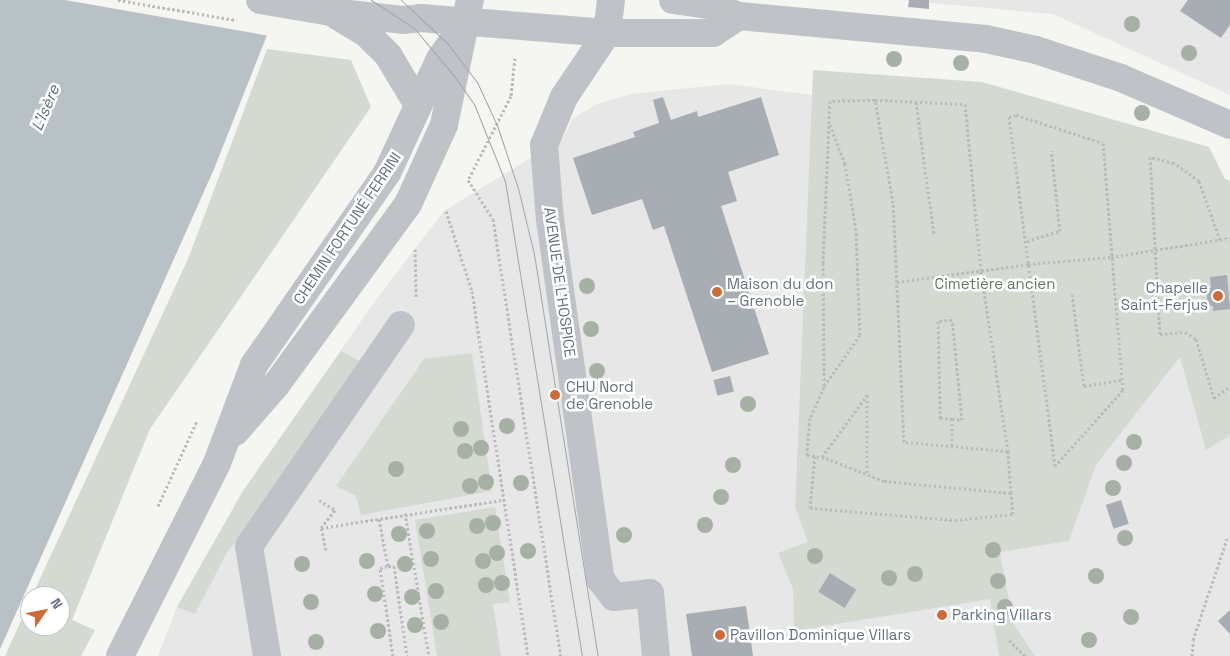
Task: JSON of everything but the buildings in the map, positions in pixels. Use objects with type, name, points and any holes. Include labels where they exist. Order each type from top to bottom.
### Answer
[{"type":"street","points":[[260,0],[331,12],[372,25],[468,12],[521,27],[607,33],[714,33],[740,16]]},
{"type":"street","name":"AVENUE DE L'HOSPICE","points":[[611,0],[607,33],[564,97],[544,145],[550,219],[601,580],[614,597],[650,592],[656,656]]},
{"type":"street","points":[[673,0],[710,5],[740,16],[986,39],[1036,50],[1121,78],[1230,125]]},
{"type":"street","name":"CHEMIN FORTUNÉ FERRINI","points":[[120,656],[224,444],[254,365],[387,173],[444,51],[468,12]]},
{"type":"street","name":"CHEMIN FORTUNÉ FERRINI","points":[[224,444],[276,384],[408,204],[444,125],[468,12]]},
{"type":"street","points":[[372,25],[418,106]]},
{"type":"street","points":[[267,656],[249,546],[402,325]]},
{"type":"path","points":[[521,27],[511,96],[468,180],[493,219],[561,656]]},
{"type":"path","points":[[875,100],[893,203],[904,442],[1008,451]]},
{"type":"path","points":[[815,456],[810,508],[956,520],[1013,514],[1008,451],[982,271],[965,104],[875,100],[830,101],[823,263],[824,387]]},
{"type":"path","points":[[916,102],[934,236]]},
{"type":"path","points":[[1016,115],[1103,143],[1111,257],[1124,390],[1055,466],[1028,264],[1027,241],[1009,117],[1016,115]]},
{"type":"path","points":[[829,123],[845,164],[856,230],[860,335],[824,387],[810,418],[807,455],[822,457],[884,481],[1011,493]]},
{"type":"path","points":[[1027,241],[1060,231],[1051,150]]},
{"type":"path","points":[[1220,240],[1199,181],[1174,163],[1150,157],[1160,334],[1185,332],[1196,339],[1214,398],[1230,388]]},
{"type":"path","points":[[446,211],[472,292],[502,500],[528,656]]},
{"type":"path","points":[[897,282],[1028,264],[1111,257],[1230,238]]},
{"type":"path","points":[[402,325],[416,300],[415,246]]},
{"type":"path","points":[[1072,294],[1084,386],[1122,380]]},
{"type":"path","points":[[952,320],[962,420],[952,419],[940,418],[938,321],[952,320]]},
{"type":"path","points":[[822,457],[867,395],[867,475]]},
{"type":"path","points":[[952,419],[952,446]]},
{"type":"path","points":[[314,496],[335,510],[321,528]]},
{"type":"path","points":[[321,528],[405,513],[502,500]]},
{"type":"path","points":[[405,513],[429,656]]},
{"type":"path","points":[[379,519],[388,566]]},
{"type":"path","points":[[321,528],[326,550]]},
{"type":"path","points":[[1192,656],[1193,640],[1227,539]]},
{"type":"path","points":[[393,656],[380,568],[388,566],[394,566],[407,656]]},
{"type":"path","points":[[1009,640],[1025,656]]},
{"type":"shaded area","points":[[899,0],[1230,0],[1230,95],[1053,14]]},
{"type":"shaded area","name":"CHU Nord de Grenoble","points":[[728,84],[812,95],[795,507],[947,559],[1069,541],[1096,465],[1181,356],[1203,438],[1230,421],[1230,656],[158,656],[177,607],[243,491],[375,301],[444,211],[563,138],[573,118],[597,104],[631,94]]},
{"type":"green space","points":[[267,49],[351,60],[371,107],[150,429],[72,620],[95,630],[81,656],[5,656],[20,623],[20,636],[70,636],[70,586],[37,586],[188,259]]},
{"type":"green space","name":"Cimetière ancien","points":[[813,70],[982,82],[1209,147],[1225,179],[1230,181],[1230,435],[1206,450],[1180,357],[1096,465],[1069,541],[1000,552],[1013,623],[1035,656],[999,656],[990,599],[794,631],[793,589],[778,553],[808,542],[795,507]]},
{"type":"green space","points":[[341,351],[360,361],[225,556],[195,614],[177,607],[243,491]]},
{"type":"green space","points":[[472,353],[492,491],[361,515],[356,496],[336,486],[424,359]]},
{"type":"green space","points":[[495,507],[510,602],[493,604],[501,656],[437,656],[415,520]]},
{"type":"water","name":"L'Isère","points":[[0,0],[281,0],[214,169],[28,586],[20,586],[20,604],[0,649]]},
{"type":"pier","points":[[65,0],[284,0],[270,36]]},
{"type":"tram line","points":[[371,0],[414,28],[455,77],[474,104],[505,181],[582,656]]},
{"type":"tram line","points":[[401,0],[448,44],[477,82],[497,125],[518,188],[534,254],[598,656]]},
{"type":"place","name":"Maison du don – Grenoble","points":[[717,292]]},
{"type":"place","name":"Chapelle Saint-Ferjus","points":[[1218,296]]},
{"type":"place","name":"CHU Nord de Grenoble","points":[[555,395]]},
{"type":"place","name":"Parking Villars","points":[[942,615]]},
{"type":"place","name":"Pavillon Dominique Villars","points":[[720,635]]}]
